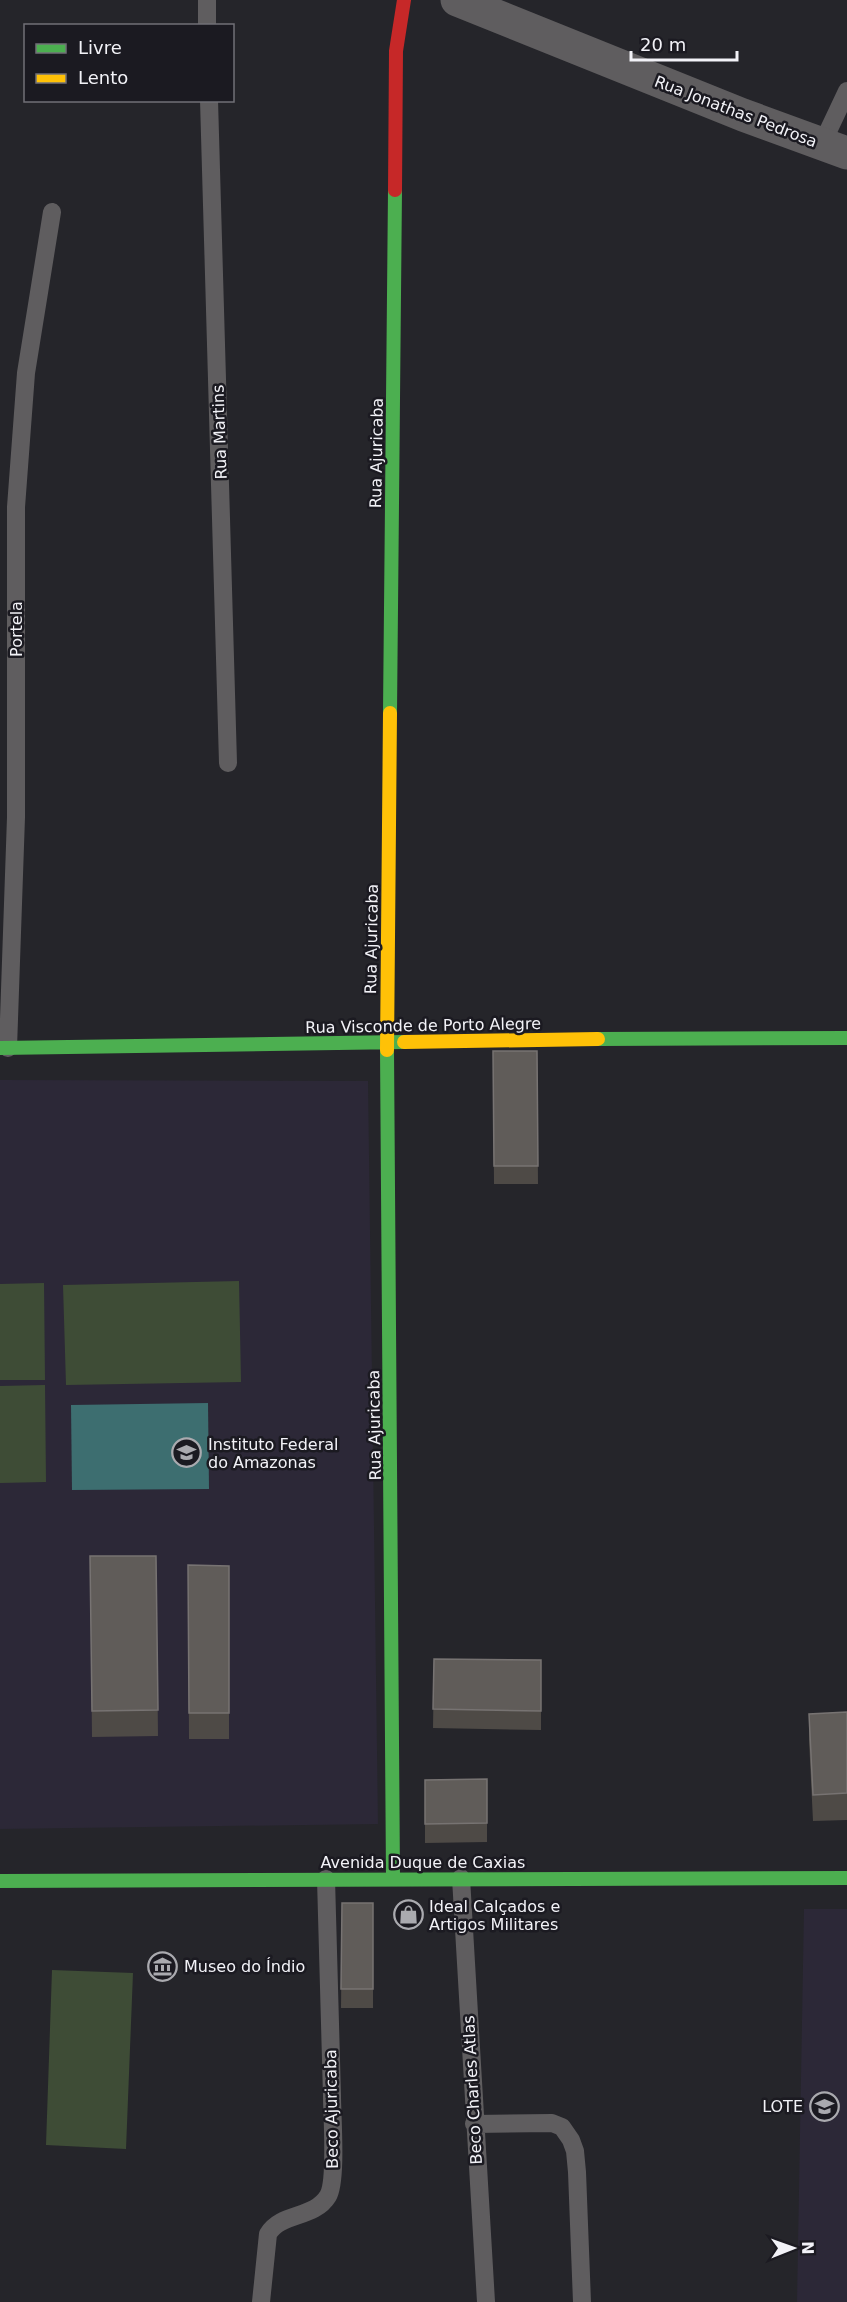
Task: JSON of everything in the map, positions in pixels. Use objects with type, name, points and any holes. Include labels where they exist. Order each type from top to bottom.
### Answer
[{"type":"street","name":"Rua Ajuricaba","points":[[393,1878],[387,1042],[396,51],[404,0]]},
{"type":"street","name":"Rua Jonathas Pedrosa","points":[[458,0],[743,115],[834,149]]},
{"type":"street","name":"Rua Visconde de Porto Alegre","points":[[4,1048],[714,1037],[847,1038]]},
{"type":"street","name":"Avenida Duque de Caxias","points":[[0,1881],[847,1878]]},
{"type":"lane","points":[[207,0],[207,24]]},
{"type":"lane","points":[[834,149],[847,91]]},
{"type":"lane","name":"Rua Martins","points":[[209,102],[228,763]]},
{"type":"lane","name":"Portela","points":[[4,1048],[16,507],[26,373],[52,212]]},
{"type":"lane","name":"Beco Charles Atlas","points":[[461,1878],[486,2302]]},
{"type":"lane","name":"Beco Ajuricaba","points":[[261,2302],[268,2234],[273,2225],[318,2207],[328,2197],[331,2188],[333,2143],[326,1879]]},
{"type":"lane","points":[[474,2124],[552,2123],[562,2127],[571,2140],[577,2172],[582,2302]]},
{"type":"shaded area","name":"Instituto Federal do Amazonas","points":[[0,1080],[368,1081],[378,1824],[0,1829]]},
{"type":"shaded area","name":"LOTE","points":[[804,1909],[847,1909],[847,2302],[797,2302]]},
{"type":"green space","points":[[239,1281],[241,1382],[66,1385],[63,1285]]},
{"type":"green space","points":[[44,1283],[45,1380],[0,1380],[0,1284]]},
{"type":"green space","points":[[45,1385],[46,1482],[0,1483],[0,1386]]},
{"type":"green space","points":[[52,1970],[133,1973],[126,2149],[46,2145]]},
{"type":"water","points":[[208,1403],[209,1489],[72,1490],[71,1405]]},
{"type":"building","points":[[493,1051],[537,1051],[538,1166],[494,1166]]},
{"type":"building","points":[[90,1556],[156,1556],[158,1710],[92,1711]]},
{"type":"building","points":[[188,1565],[229,1566],[229,1713],[189,1713]]},
{"type":"building","points":[[434,1659],[541,1660],[541,1711],[433,1709]]},
{"type":"building","points":[[847,1712],[847,1793],[813,1795],[809,1714]]},
{"type":"building","points":[[487,1779],[487,1823],[425,1824],[425,1780]]},
{"type":"building","points":[[342,1903],[373,1903],[373,1989],[341,1989]]},
{"type":"traffic: fast","points":[[390,713],[395,190]]},
{"type":"traffic: fast","points":[[598,1039],[847,1038]]},
{"type":"traffic: fast","points":[[0,1048],[404,1042]]},
{"type":"traffic: fast","points":[[387,1050],[393,1878]]},
{"type":"traffic: fast","points":[[0,1881],[847,1878]]},
{"type":"traffic: slow","points":[[387,1050],[390,713]]},
{"type":"traffic: slow","points":[[404,1042],[598,1039]]},
{"type":"traffic: jam","points":[[395,190],[396,51],[404,0]]},
{"type":"place","name":"Instituto Federal do Amazonas","points":[[187,1453]]},
{"type":"place","name":"Ideal Calçados e Artigos Militares","points":[[408,1915]]},
{"type":"place","name":"Museo do Índio","points":[[163,1966]]},
{"type":"place","name":"LOTE","points":[[824,2106]]}]
